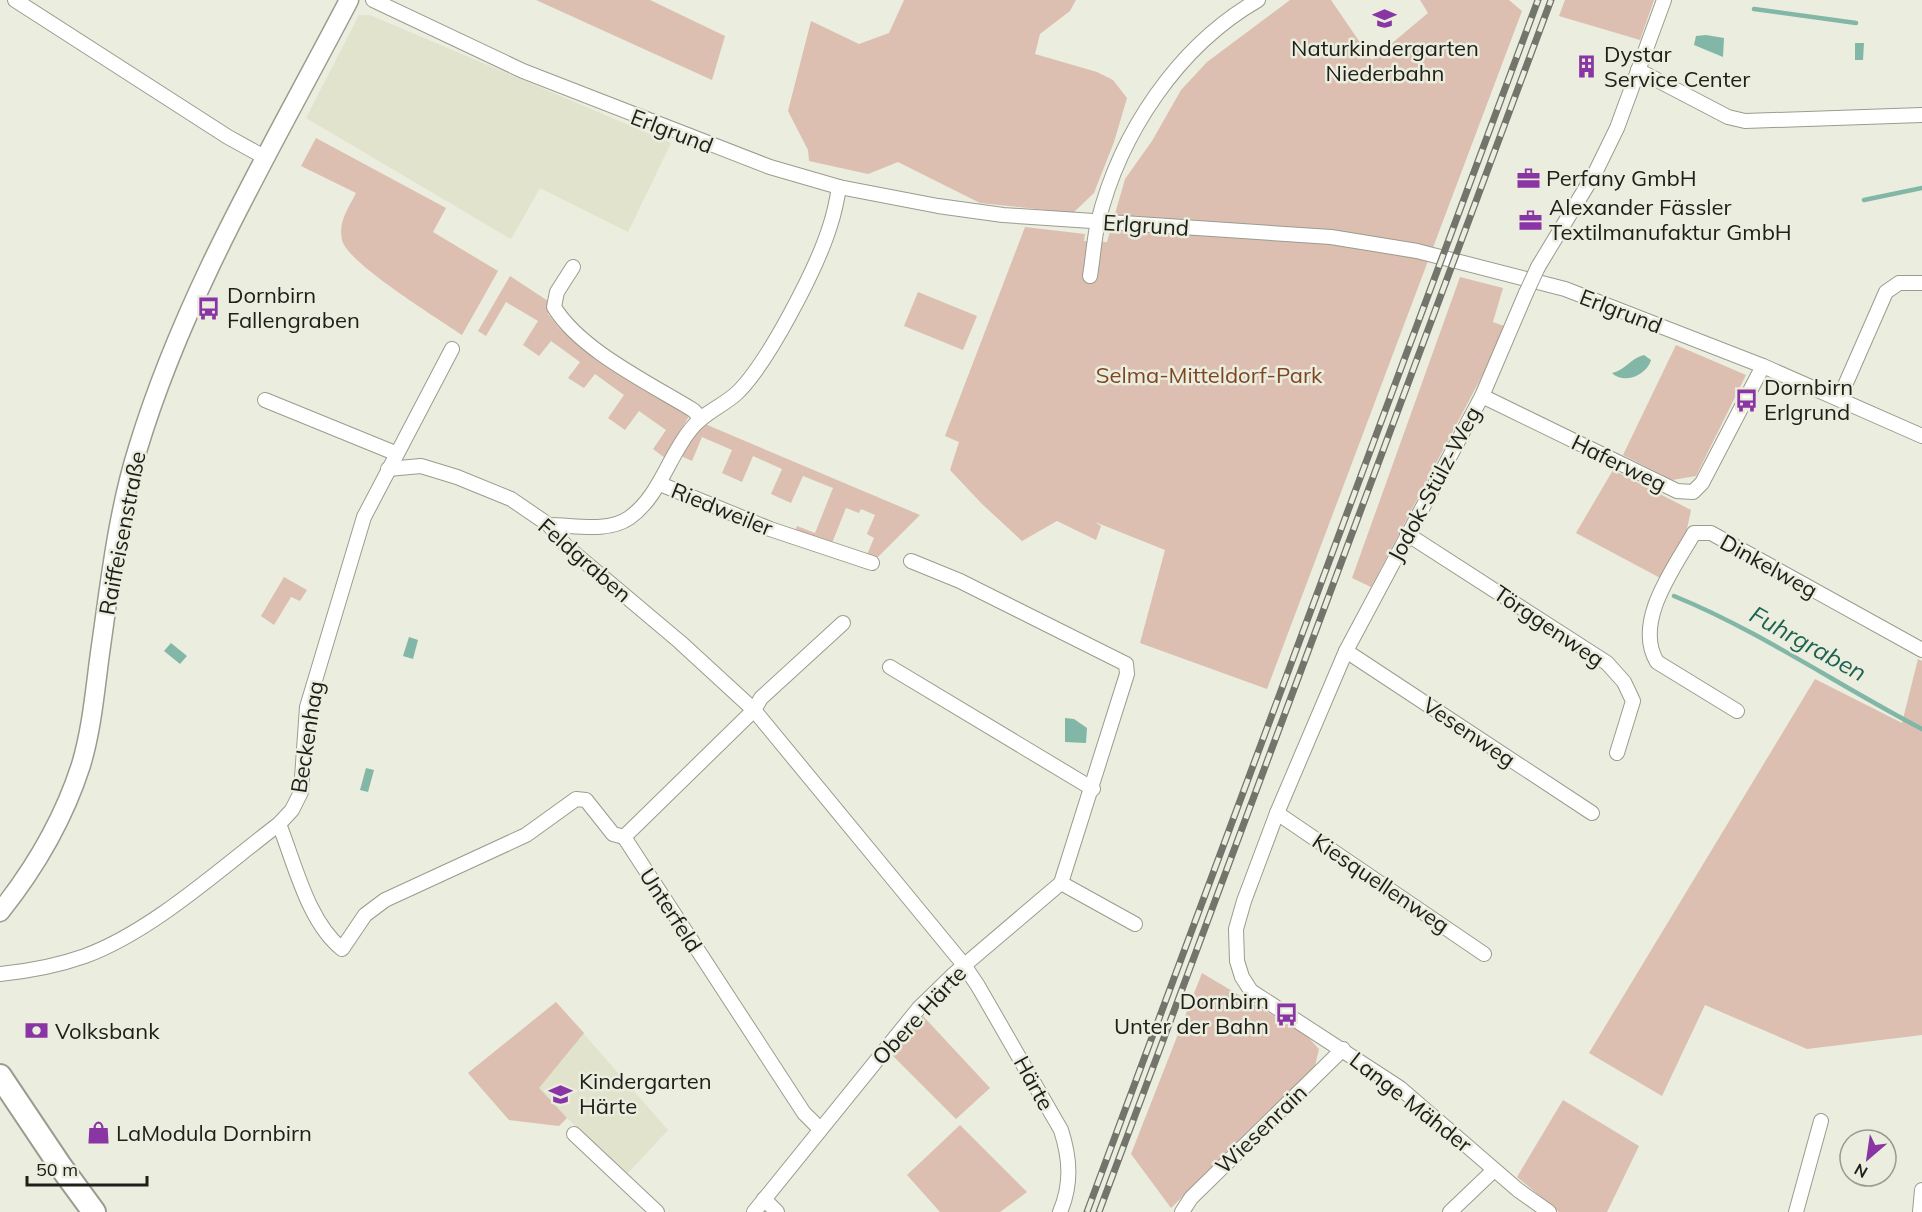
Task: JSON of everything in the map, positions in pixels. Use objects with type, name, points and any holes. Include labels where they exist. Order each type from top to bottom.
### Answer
[{"type":"main road","points":[[0,1076],[41,1139],[94,1212]]},
{"type":"street","points":[[15,0],[228,137],[266,158]]},
{"type":"street","name":"Raiffeisenstraße","points":[[0,912],[41,851],[76,779],[92,714],[118,531],[138,447],[178,342],[221,244],[349,0]]},
{"type":"street","name":"Erlgrund","points":[[373,0],[523,71],[578,94],[761,164],[839,186],[938,206],[1003,215],[1330,237],[1417,251],[1565,289],[1763,366],[1922,436]]},
{"type":"street","points":[[1090,276],[1098,222],[1116,170],[1135,126],[1167,81],[1217,28],[1258,0]]},
{"type":"street","name":"Jodok-Stülz-Weg","points":[[1242,977],[1236,961],[1236,929],[1244,901],[1277,813],[1346,651],[1482,396],[1538,267],[1596,171],[1617,128],[1664,0]]},
{"type":"street","points":[[1638,70],[1728,117],[1745,121],[1922,115]]},
{"type":"street","points":[[660,484],[689,430],[701,418],[736,393],[753,373],[774,340],[801,291],[830,228],[839,186]]},
{"type":"street","points":[[573,267],[557,292],[554,307],[563,322],[580,339],[701,418]]},
{"type":"street","points":[[1839,399],[1886,292],[1899,283],[1922,283]]},
{"type":"street","name":"Beckenhag","points":[[0,974],[51,966],[88,955],[127,935],[164,911],[279,824],[292,810],[301,792],[307,707],[364,517],[452,349]]},
{"type":"street","name":"Haferweg","points":[[1482,396],[1677,491],[1693,492],[1702,483],[1763,366]]},
{"type":"street","points":[[265,400],[396,453]]},
{"type":"street","name":"Feldgraben","points":[[388,469],[421,466],[457,477],[511,499],[549,525],[566,546],[680,642],[754,710],[964,964]]},
{"type":"street","name":"Riedweiler","points":[[549,525],[611,526],[630,518],[660,484],[770,529],[872,563]]},
{"type":"street","name":"Dinkelweg","points":[[1737,711],[1657,662],[1649,649],[1649,630],[1663,589],[1694,533],[1711,533],[1922,650]]},
{"type":"street","name":"Törggenweg","points":[[1407,534],[1607,663],[1624,682],[1634,701],[1617,753]]},
{"type":"street","points":[[911,561],[960,581],[1126,664],[1127,674],[1093,789],[1061,883],[1135,924]]},
{"type":"street","points":[[624,837],[754,710],[761,698],[843,623]]},
{"type":"street","name":"Vesenweg","points":[[1346,651],[1592,813]]},
{"type":"street","points":[[890,667],[1093,789]]},
{"type":"street","name":"Unterfeld","points":[[279,824],[317,921],[328,938],[342,949],[365,915],[385,900],[526,835],[576,799],[586,800],[612,834],[624,837],[804,1113],[820,1129]]},
{"type":"street","name":"Kiesquellenweg","points":[[1277,813],[1484,954]]},
{"type":"street","name":"Obere Härte","points":[[754,1212],[919,1008],[964,964],[1061,883]]},
{"type":"street","name":"Härte","points":[[964,964],[1061,1130],[1068,1151],[1069,1171],[1068,1187],[1060,1212]]},
{"type":"street","name":"Lange Mähder","points":[[1242,977],[1251,991],[1400,1088],[1494,1170],[1548,1212]]},
{"type":"street","name":"Wiesenrain","points":[[1182,1212],[1191,1198],[1343,1049]]},
{"type":"street","points":[[1796,1212],[1821,1121]]},
{"type":"street","points":[[574,1134],[657,1212]]},
{"type":"street","points":[[1450,1212],[1494,1170]]},
{"type":"street","points":[[1920,1212],[1922,1190]]},
{"type":"street","points":[[764,1199],[777,1212]]},
{"type":"shaded area","points":[[359,15],[370,15],[671,143],[628,232],[540,188],[511,239],[306,118]]},
{"type":"shaded area","name":"Kindergarten Härte","points":[[556,1002],[668,1130],[627,1174],[567,1118],[559,1126],[509,1120],[468,1073]]},
{"type":"green space","points":[[536,0],[650,0],[725,36],[712,80]]},
{"type":"green space","points":[[904,0],[1076,0],[1070,11],[1040,34],[1035,54],[1097,72],[1113,80],[1127,98],[1114,142],[1094,193],[1073,213],[980,203],[898,162],[868,174],[809,161],[808,150],[788,111],[811,21],[859,44],[889,33]]},
{"type":"green space","name":"Selma-Mitteldorf-Park","points":[[1290,0],[1331,0],[1372,60],[1428,13],[1420,0],[1509,0],[1522,11],[1267,689],[1140,643],[1165,550],[1095,522],[1101,526],[1096,540],[1057,521],[1022,541],[950,470],[959,442],[945,436],[1025,227],[1085,234],[1084,241],[1107,242],[1125,179],[1152,141],[1181,90],[1207,62]]},
{"type":"green space","points":[[1565,0],[1654,0],[1640,40],[1559,16]]},
{"type":"green space","points":[[316,138],[446,208],[433,232],[498,271],[462,335],[376,276],[348,250],[342,240],[341,227],[356,193],[301,166]]},
{"type":"green space","points":[[510,276],[548,301],[548,314],[560,329],[686,412],[689,416],[665,458],[653,449],[666,430],[639,411],[625,430],[608,418],[624,395],[595,374],[584,388],[568,378],[580,362],[551,341],[539,356],[523,345],[538,321],[506,302],[486,336],[478,331]]},
{"type":"green space","points":[[1460,277],[1503,288],[1493,322],[1504,326],[1484,372],[1371,587],[1352,578]]},
{"type":"green space","points":[[918,292],[977,316],[963,350],[904,326]]},
{"type":"green space","points":[[1676,345],[1746,375],[1696,476],[1672,480],[1623,455]]},
{"type":"green space","points":[[705,424],[920,515],[875,560],[866,557],[874,538],[867,534],[875,515],[861,509],[859,513],[846,508],[832,543],[794,534],[797,526],[815,533],[833,488],[803,476],[791,503],[771,494],[782,469],[753,456],[742,482],[722,473],[732,450],[702,437],[692,461],[681,456],[693,436]]},
{"type":"green space","points":[[1613,470],[1691,510],[1686,534],[1662,579],[1576,533]]},
{"type":"green space","points":[[284,577],[307,590],[300,601],[291,597],[274,625],[261,616]]},
{"type":"green space","points":[[1918,659],[1922,661],[1922,1035],[1807,1049],[1705,1005],[1662,1096],[1589,1053],[1815,679],[1902,723]]},
{"type":"green space","points":[[1202,973],[1306,1035],[1319,1049],[1315,1066],[1171,1208],[1131,1154]]},
{"type":"green space","points":[[556,1002],[584,1033],[539,1088],[567,1118],[559,1126],[509,1120],[468,1073]]},
{"type":"green space","points":[[923,1016],[990,1088],[956,1119],[893,1056]]},
{"type":"green space","points":[[1563,1100],[1639,1146],[1607,1212],[1559,1212],[1517,1177]]},
{"type":"green space","points":[[960,1125],[1027,1192],[1000,1212],[940,1212],[907,1175]]},
{"type":"water","points":[[1696,36],[1724,38],[1723,57],[1694,45]]},
{"type":"water","points":[[1855,43],[1864,43],[1863,60],[1855,60]]},
{"type":"water","points":[[1644,355],[1651,360],[1640,374],[1623,378],[1612,373],[1620,370]]},
{"type":"water","points":[[409,637],[418,640],[413,659],[403,656]]},
{"type":"water","points":[[171,643],[187,656],[180,664],[164,651]]},
{"type":"water","points":[[1065,718],[1074,719],[1087,728],[1086,743],[1065,742]]},
{"type":"water","points":[[366,768],[374,770],[368,792],[360,790]]},
{"type":"waterway","points":[[1754,9],[1856,23]]},
{"type":"waterway","points":[[1864,200],[1922,188]]},
{"type":"waterway","name":"Fuhrgraben","points":[[1674,596],[1768,642],[1922,729]]},
{"type":"railway","points":[[1087,1212],[1538,0]]},
{"type":"railway","points":[[1099,1212],[1551,0]]},
{"type":"place","name":"Naturkindergarten Niederbahn","points":[[1385,19]]},
{"type":"place","name":"Dystar Service Center","points":[[1586,67]]},
{"type":"place","name":"Perfany GmbH","points":[[1528,178]]},
{"type":"place","name":"Alexander Fässler Textilmanufaktur GmbH","points":[[1531,220]]},
{"type":"place","name":"Dornbirn Fallengraben","points":[[209,308]]},
{"type":"place","name":"Dornbirn Erlgrund","points":[[1746,400]]},
{"type":"place","name":"Dornbirn Unter der Bahn","points":[[1287,1014]]},
{"type":"place","name":"Volksbank","points":[[37,1031]]},
{"type":"place","name":"Kindergarten Härte","points":[[561,1094]]},
{"type":"place","name":"LaModula Dornbirn","points":[[98,1133]]}]
